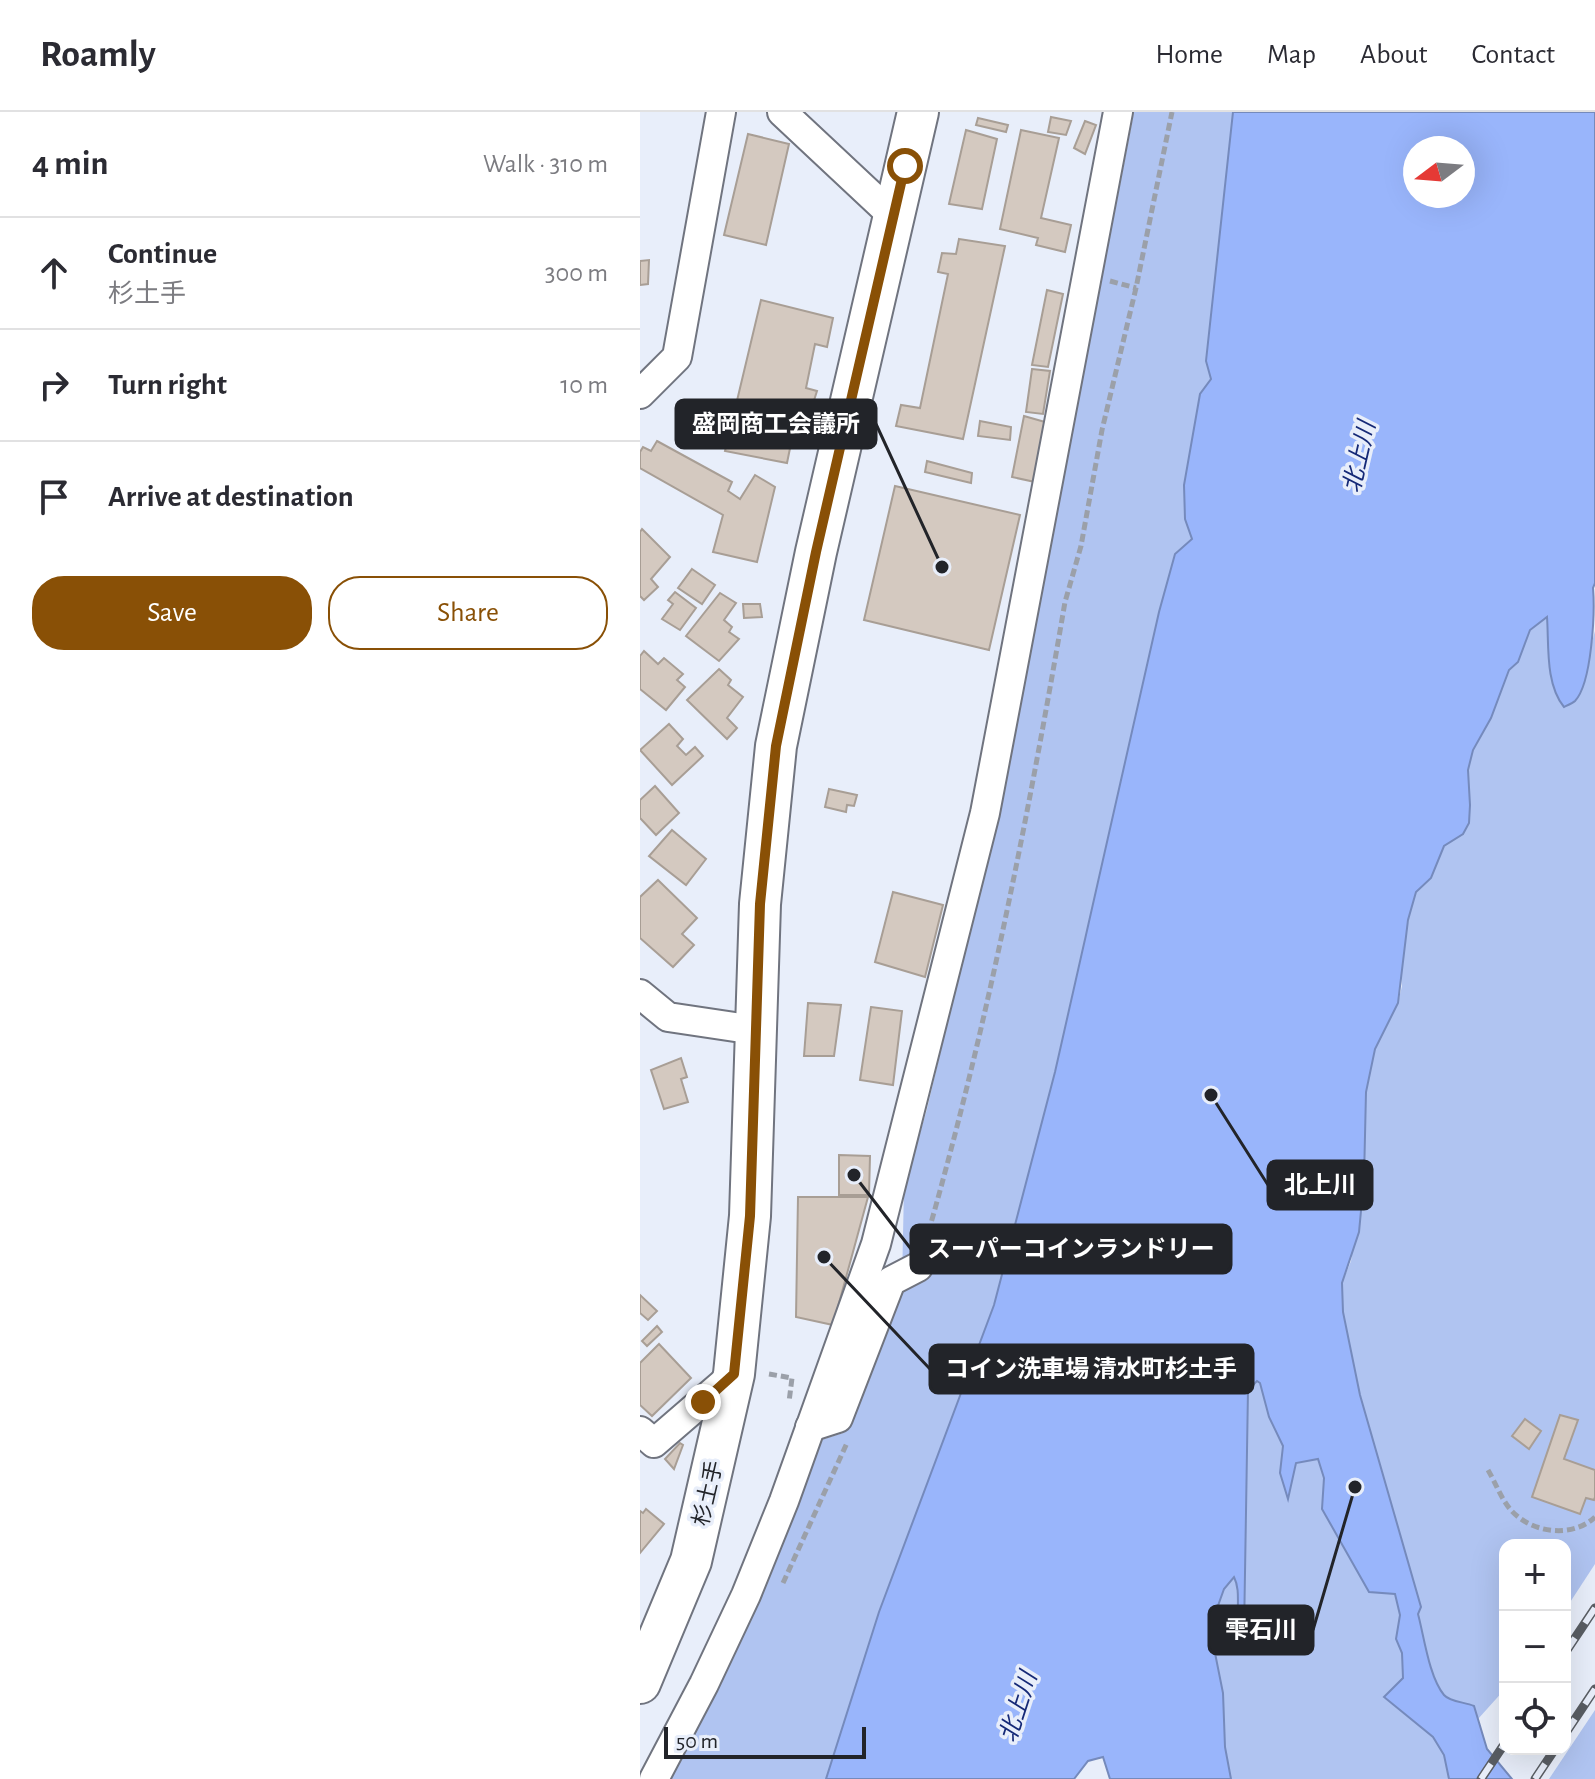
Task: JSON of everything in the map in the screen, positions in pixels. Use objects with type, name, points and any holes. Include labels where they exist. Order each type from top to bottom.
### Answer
[{"type":"street","points":[[640,394],[677,357],[721,112]]},
{"type":"street","points":[[782,112],[892,215]]},
{"type":"street","name":"杉土手","points":[[640,1683],[691,1561],[734,1374],[750,1216],[760,904],[776,746],[816,552],[918,112]]},
{"type":"street","points":[[654,1779],[746,1595],[876,1244],[985,813],[1118,112]]},
{"type":"street","points":[[640,994],[668,1017],[755,1030]]},
{"type":"street","points":[[810,1427],[838,1418],[891,1281],[918,1267]]},
{"type":"street","points":[[645,1444],[734,1374]]},
{"type":"path","points":[[1488,1470],[1510,1509],[1523,1520],[1545,1530],[1564,1532],[1585,1526],[1595,1517]]},
{"type":"shaded area","points":[[1134,112],[1233,112],[1206,361],[1211,379],[1200,394],[1185,519],[1192,539],[1175,554],[1159,612],[1055,1072],[994,1305],[879,1612],[826,1779],[664,1779],[765,1581],[821,1440],[843,1433],[902,1283],[904,1188],[927,1109],[1006,775]]},
{"type":"shaded area","points":[[1548,616],[1552,679],[1591,646],[1595,631],[1595,1564],[1571,1601],[1571,1539],[1499,1539],[1499,1696],[1478,1719],[1474,1706],[1444,1695],[1431,1667],[1418,1614],[1421,1607],[1360,1395],[1343,1312],[1342,1283],[1351,1261],[1364,1179],[1366,1092],[1375,1049],[1398,1003],[1402,986],[1400,967],[1411,907],[1416,892],[1431,878],[1444,846],[1463,834],[1470,805],[1468,770],[1473,750],[1491,718],[1509,670],[1518,662],[1530,630]]},
{"type":"shaded area","points":[[1257,1381],[1283,1446],[1280,1473],[1289,1496],[1296,1463],[1318,1458],[1324,1478],[1322,1509],[1369,1592],[1395,1593],[1400,1615],[1396,1639],[1402,1653],[1403,1679],[1384,1697],[1433,1737],[1444,1755],[1449,1779],[1231,1779],[1225,1747],[1223,1693],[1210,1628],[1224,1588],[1234,1577],[1239,1587],[1239,1627],[1244,1632],[1248,1390]]},
{"type":"shaded area","points":[[1595,1710],[1595,1779],[1549,1779],[1565,1755],[1571,1755],[1571,1746]]},
{"type":"water","points":[[1233,112],[1595,112],[1595,583],[1589,664],[1581,692],[1575,701],[1564,707],[1551,676],[1547,617],[1530,630],[1518,662],[1509,670],[1491,718],[1473,750],[1468,770],[1469,823],[1463,834],[1444,846],[1431,878],[1416,892],[1408,920],[1398,1003],[1375,1049],[1366,1092],[1359,1232],[1342,1283],[1343,1312],[1360,1395],[1421,1607],[1418,1614],[1431,1667],[1444,1695],[1474,1706],[1487,1749],[1512,1779],[1449,1779],[1444,1755],[1433,1737],[1384,1697],[1403,1678],[1402,1653],[1396,1639],[1400,1615],[1395,1594],[1369,1592],[1322,1509],[1324,1478],[1318,1459],[1296,1463],[1288,1499],[1280,1473],[1283,1446],[1257,1381],[1248,1390],[1244,1634],[1240,1628],[1234,1577],[1224,1589],[1210,1628],[1223,1693],[1225,1747],[1231,1779],[1110,1779],[1103,1757],[1088,1761],[1074,1779],[826,1779],[879,1612],[994,1305],[1055,1072],[1159,612],[1175,554],[1192,539],[1185,519],[1184,485],[1200,394],[1211,379],[1206,361]]},
{"type":"building","points":[[1051,117],[1071,121],[1066,135],[1048,132]]},
{"type":"building","points":[[978,118],[1008,125],[1006,132],[976,125]]},
{"type":"building","points":[[1085,121],[1096,125],[1085,154],[1074,148]]},
{"type":"building","points":[[966,130],[997,139],[982,209],[949,204]]},
{"type":"building","points":[[1021,130],[1059,138],[1041,218],[1071,225],[1065,252],[1036,245],[1038,238],[1000,229]]},
{"type":"building","points":[[748,134],[789,144],[766,245],[724,235]]},
{"type":"building","points":[[959,239],[1005,246],[963,439],[896,426],[901,405],[920,408],[948,274],[938,272],[942,253],[956,254]]},
{"type":"building","points":[[649,260],[648,284],[640,285],[640,261]]},
{"type":"building","points":[[1047,290],[1063,294],[1048,367],[1032,365]]},
{"type":"building","points":[[761,300],[833,318],[827,347],[815,344],[806,388],[817,391],[809,416],[797,414],[787,463],[725,451]]},
{"type":"building","points":[[1032,369],[1050,371],[1043,414],[1026,412]]},
{"type":"building","points":[[1024,416],[1045,422],[1035,482],[1012,477]]},
{"type":"building","points":[[980,421],[1011,427],[1010,440],[978,436]]},
{"type":"building","points":[[657,441],[732,482],[728,491],[740,499],[755,475],[775,487],[757,562],[713,552],[723,515],[640,468],[643,447],[651,451]]},
{"type":"building","points":[[927,461],[972,473],[971,483],[925,472]]},
{"type":"building","points":[[895,486],[1020,515],[989,650],[864,620]]},
{"type":"building","points":[[642,529],[670,557],[651,579],[658,587],[644,600],[640,596]]},
{"type":"building","points":[[692,569],[715,585],[702,604],[678,588]]},
{"type":"building","points":[[675,592],[696,608],[680,630],[662,619],[673,604],[668,600]]},
{"type":"building","points":[[720,593],[736,603],[724,620],[732,627],[729,632],[739,639],[719,661],[686,636]]},
{"type":"building","points":[[743,604],[760,604],[762,617],[744,618]]},
{"type":"building","points":[[644,651],[658,664],[664,658],[683,674],[677,680],[685,687],[666,710],[640,689],[640,656]]},
{"type":"building","points":[[719,669],[731,680],[728,685],[743,697],[727,718],[737,728],[727,739],[687,700]]},
{"type":"building","points":[[669,724],[683,739],[677,746],[686,755],[695,747],[703,756],[672,785],[640,750]]},
{"type":"building","points":[[655,786],[679,813],[656,835],[640,818],[640,800]]},
{"type":"building","points":[[829,789],[857,795],[854,806],[847,805],[846,812],[825,807]]},
{"type":"building","points":[[672,830],[706,859],[686,885],[649,856]]},
{"type":"building","points":[[658,880],[697,918],[682,934],[694,945],[673,967],[640,938],[640,897]]},
{"type":"building","points":[[893,892],[943,905],[925,977],[875,962]]},
{"type":"building","points":[[808,1003],[841,1005],[834,1056],[804,1056]]},
{"type":"building","points":[[871,1007],[902,1011],[893,1085],[860,1080]]},
{"type":"building","points":[[681,1058],[687,1077],[681,1079],[688,1102],[664,1109],[651,1070]]},
{"type":"building","points":[[839,1155],[870,1156],[869,1195],[839,1195]]},
{"type":"building","points":[[798,1197],[868,1197],[833,1325],[796,1317]]},
{"type":"building","points":[[640,1295],[657,1311],[648,1320],[640,1313]]},
{"type":"building","points":[[657,1326],[662,1332],[647,1346],[642,1341]]},
{"type":"building","points":[[659,1344],[691,1378],[652,1416],[640,1405],[640,1363]]},
{"type":"building","points":[[1560,1415],[1578,1420],[1564,1459],[1595,1470],[1594,1500],[1586,1498],[1580,1514],[1532,1497]]},
{"type":"building","points":[[1525,1419],[1541,1431],[1529,1449],[1512,1436]]},
{"type":"building","points":[[680,1443],[683,1445],[674,1469],[665,1459]]},
{"type":"building","points":[[646,1509],[664,1524],[640,1553],[640,1511],[643,1513]]},
{"type":"railway","points":[[1571,1644],[1595,1608]]},
{"type":"railway","points":[[1571,1725],[1595,1689]]},
{"type":"railway","points":[[1481,1779],[1499,1752]]},
{"type":"railway","points":[[1535,1779],[1551,1755]]},
{"type":"place","name":"盛岡商工会議所","points":[[942,567]]},
{"type":"place","name":"北上川","points":[[1211,1095]]},
{"type":"place","name":"スーパーコインランドリー","points":[[854,1175]]},
{"type":"place","name":"コイン洗車場 清水町杉土手","points":[[824,1257]]},
{"type":"place","name":"雫石川","points":[[1355,1487]]},
{"type":"route","points":[[703,1402],[734,1374],[750,1216],[760,904],[776,746],[816,552],[905,166]]}]
